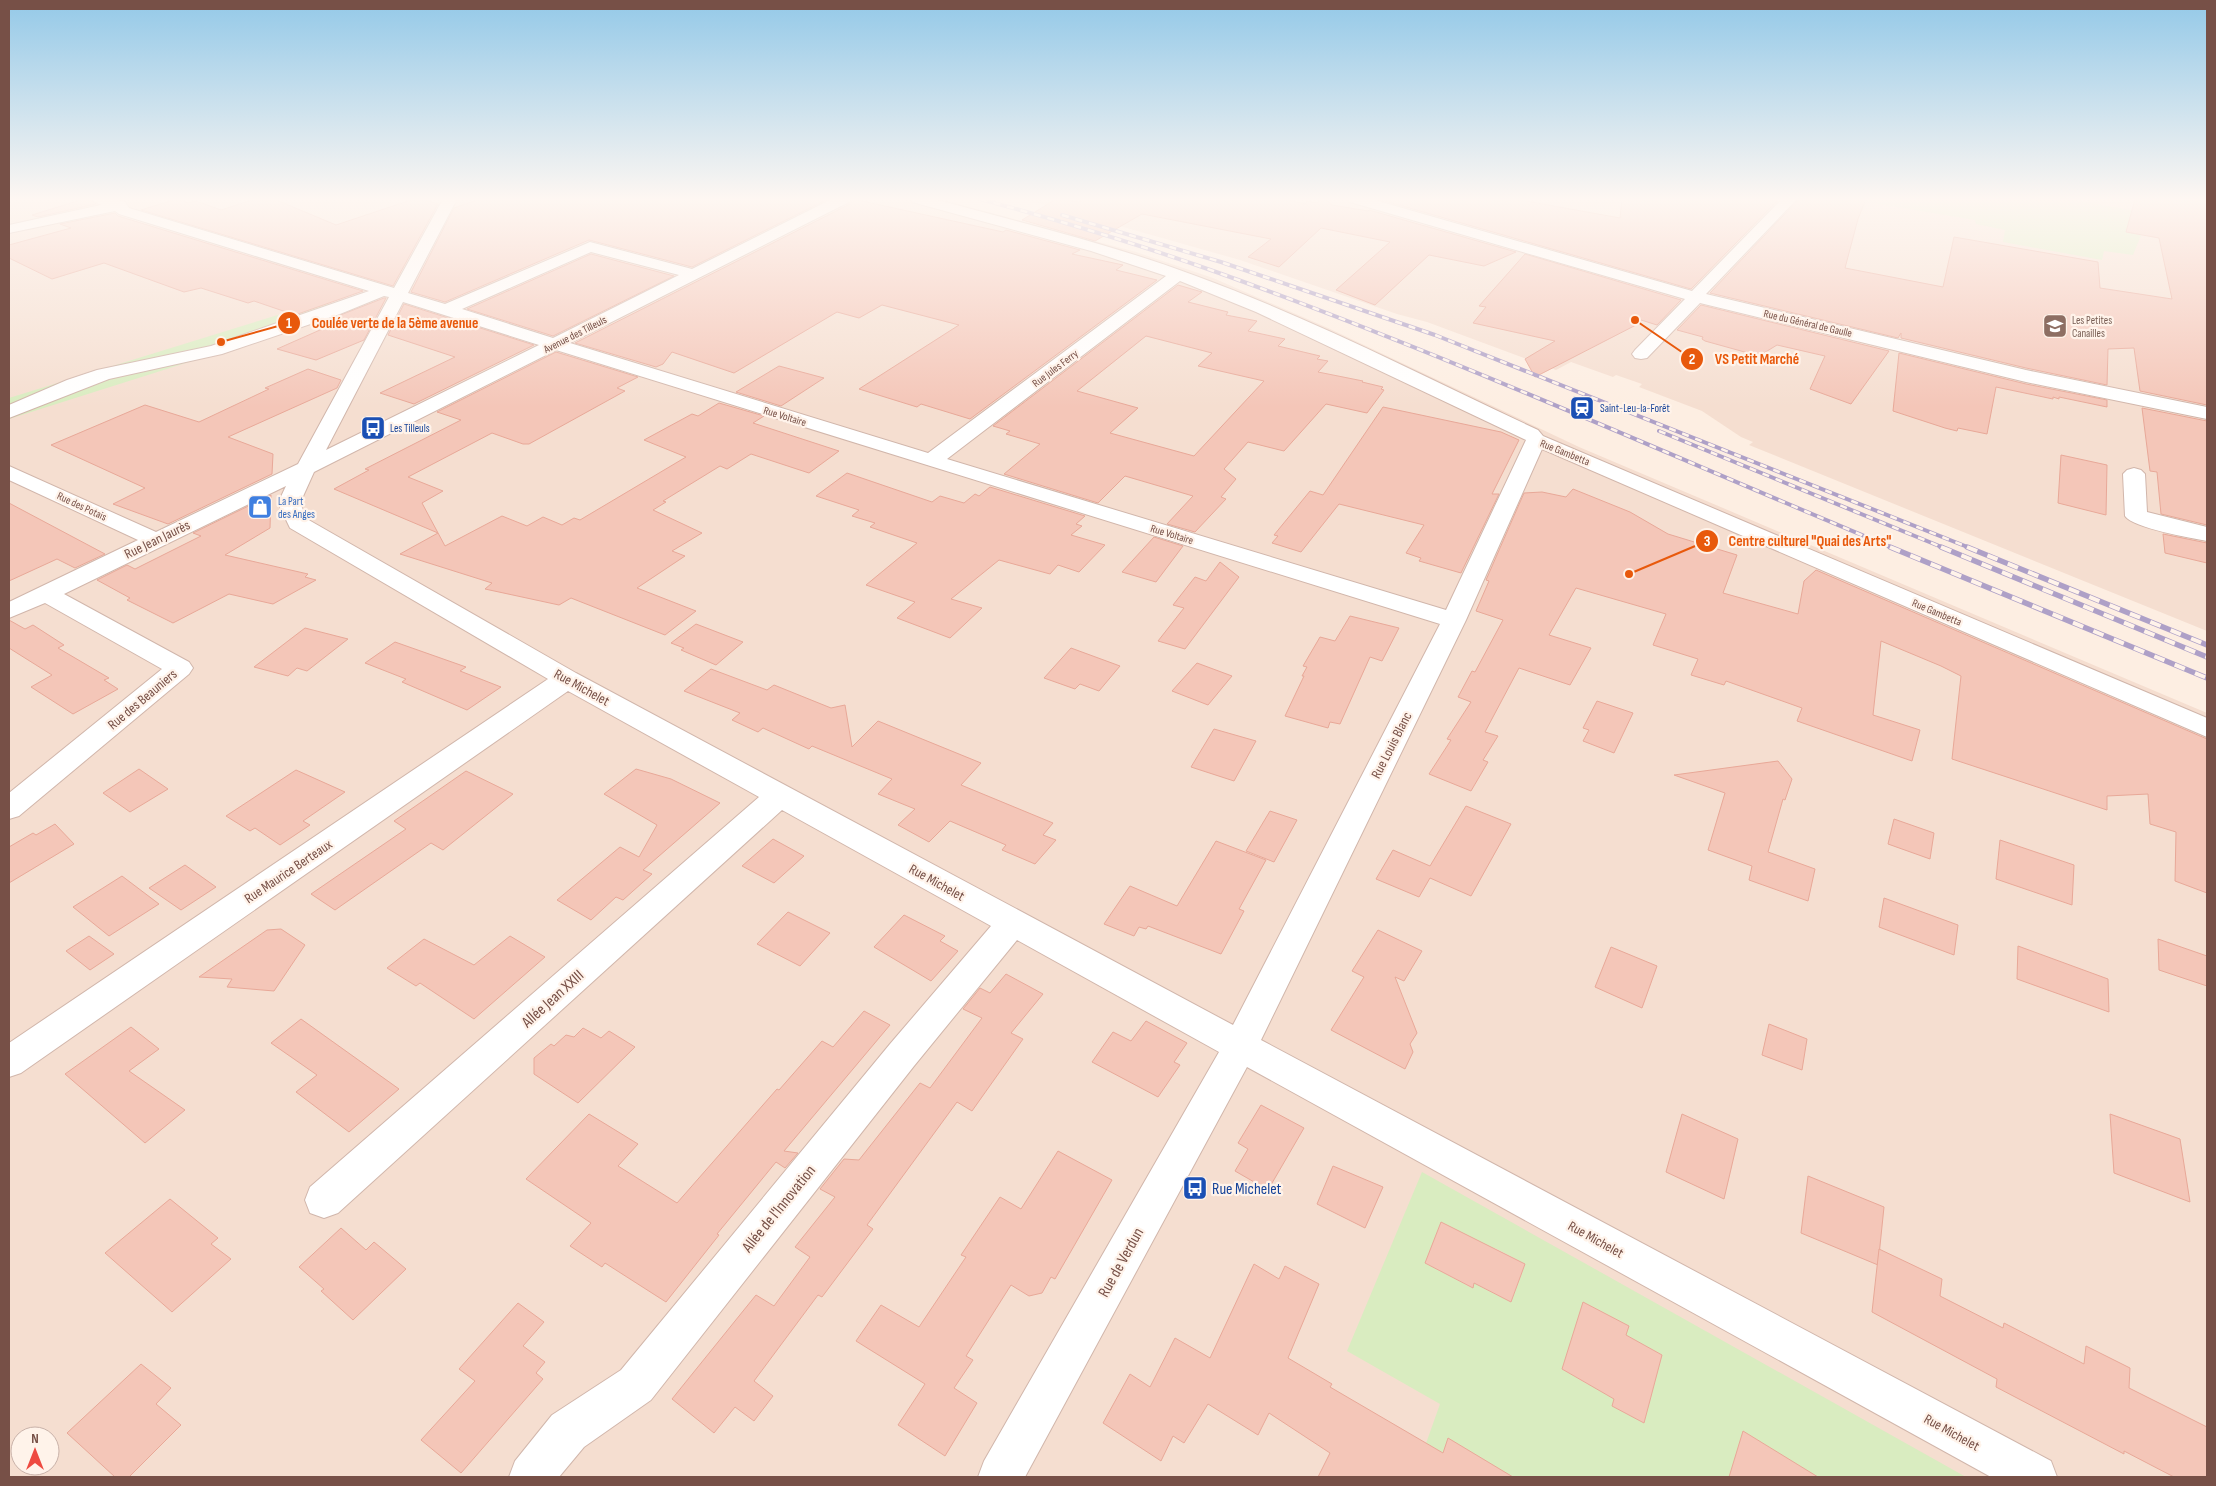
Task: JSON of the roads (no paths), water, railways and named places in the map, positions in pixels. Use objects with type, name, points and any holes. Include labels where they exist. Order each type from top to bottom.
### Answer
[{"type":"street","name":"Rue Voltaire","points":[[311,268],[448,309],[931,461],[1454,620]]},
{"type":"street","name":"Rue Michelet","points":[[405,268],[390,292],[306,468],[290,496],[289,503],[298,523],[567,679],[1012,923],[2035,1477]]},
{"type":"street","points":[[448,309],[541,268]]},
{"type":"street","points":[[671,268],[693,274]]},
{"type":"street","name":"Avenue des Tilleuls","points":[[306,468],[704,268]]},
{"type":"street","name":"Rue Gambetta","points":[[1158,268],[1262,308],[1531,434],[1536,440],[2207,728]]},
{"type":"street","name":"Rue du Général de Gaulle","points":[[1596,268],[1696,297],[2026,376],[2207,413]]},
{"type":"street","points":[[1641,354],[1721,268]]},
{"type":"street","name":"Rue Jules Ferry","points":[[931,461],[1178,275]]},
{"type":"street","points":[[9,412],[89,379],[151,363],[216,350],[374,295],[390,292]]},
{"type":"street","name":"Rue Louis Blanc","points":[[1240,1046],[1454,620],[1536,440]]},
{"type":"street","name":"Rue Jean Jaurès","points":[[9,611],[306,468]]},
{"type":"street","name":"Rue des Potais","points":[[9,472],[156,540]]},
{"type":"street","points":[[2134,474],[2136,516],[2168,526],[2207,534]]},
{"type":"street","name":"Rue des Beauniers","points":[[9,809],[180,668],[45,593]]},
{"type":"street","name":"Rue Maurice Berteaux","points":[[9,1062],[567,679]]},
{"type":"street","name":"Allée Jean XXIII","points":[[324,1200],[780,795]]},
{"type":"street","name":"Allée de l'Innovation","points":[[531,1477],[568,1431],[636,1385],[902,1055],[1012,923]]},
{"type":"street","name":"Rue de Verdun","points":[[1000,1477],[1240,1046]]},
{"type":"railway","points":[[1205,268],[1389,337],[1558,406],[1893,548]]},
{"type":"railway","points":[[1240,268],[1435,335],[1970,548]]},
{"type":"railway","points":[[1659,431],[1944,548]]},
{"type":"railway","points":[[1890,547],[2207,678]]},
{"type":"railway","points":[[1941,547],[2207,657]]},
{"type":"railway","points":[[1967,547],[2207,645]]},
{"type":"place","name":"VS Petit Marché","points":[[1635,320]]},
{"type":"place","name":"Les Petites Canailles","points":[[2055,326]]},
{"type":"place","name":"Coulée verte de la 5ème avenue","points":[[221,342]]},
{"type":"place","name":"Saint-Leu-la-Forêt","points":[[1582,408]]},
{"type":"place","name":"Les Tilleuls","points":[[373,428]]},
{"type":"place","name":"La Part des Anges","points":[[260,507]]},
{"type":"place","name":"Centre culturel \"Quai des Arts\"","points":[[1629,574]]},
{"type":"place","name":"Rue Michelet","points":[[1195,1188]]}]
